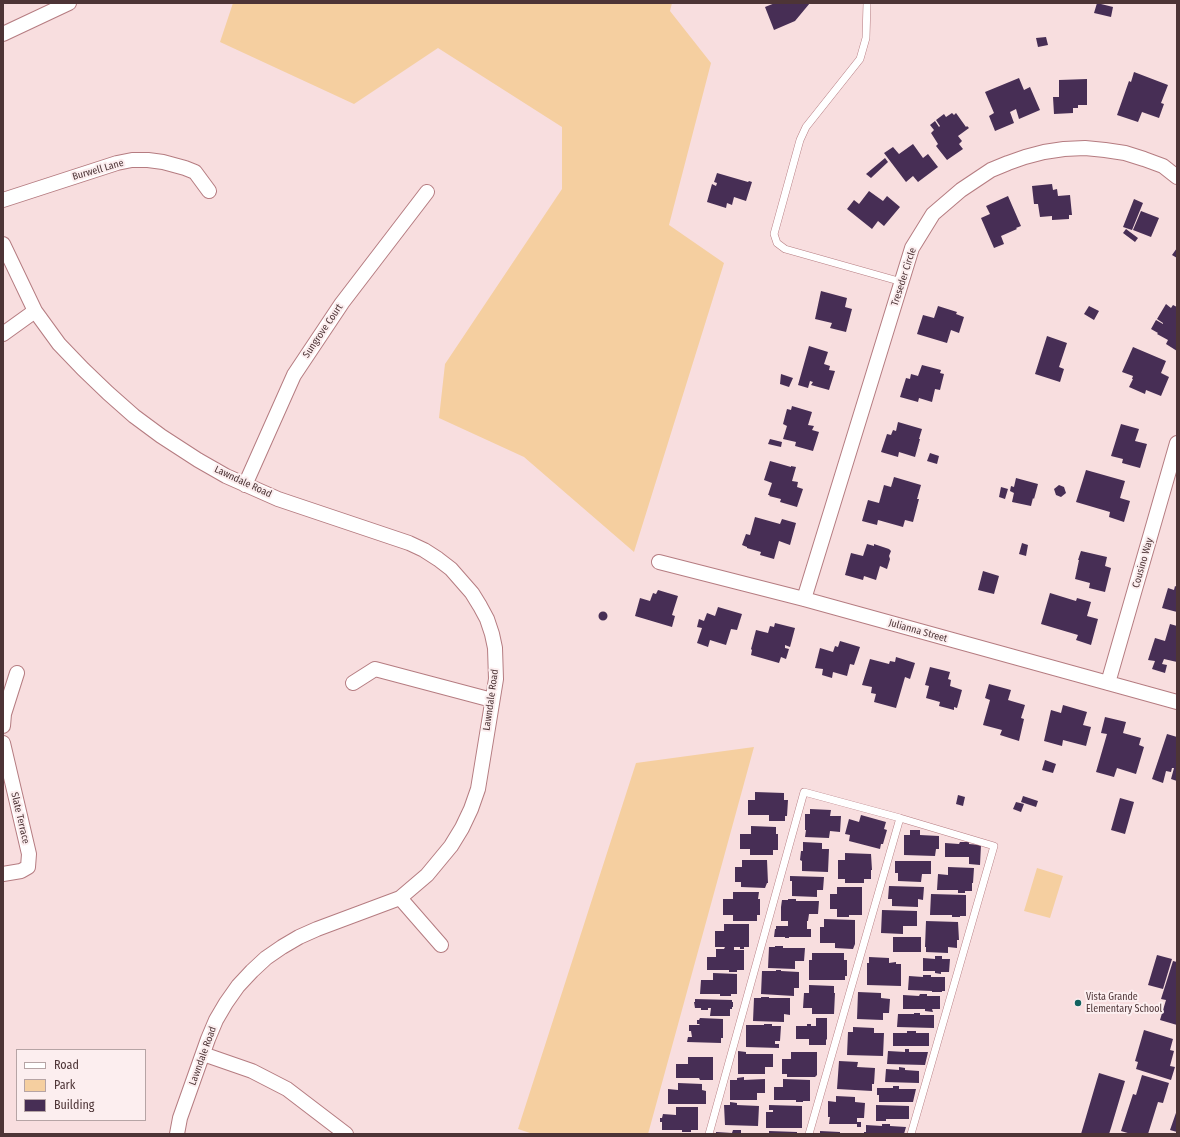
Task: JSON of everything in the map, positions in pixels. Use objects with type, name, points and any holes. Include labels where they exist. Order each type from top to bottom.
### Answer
[{"type":"street","points":[[3,34],[69,3]]},
{"type":"street","name":"Treseder Circle","points":[[804,599],[912,248],[933,214],[961,190],[991,170],[1025,157],[1051,151],[1085,148],[1125,153],[1162,166],[1177,177]]},
{"type":"street","name":"Burwell Lane","points":[[3,200],[117,163],[132,160],[163,162],[195,172],[209,191]]},
{"type":"street","name":"Sungrove Court","points":[[245,485],[294,375],[342,303],[427,192]]},
{"type":"street","name":"Lawndale Road","points":[[3,244],[35,311],[59,344],[83,369],[134,416],[198,460],[245,485],[409,544],[433,556],[451,568],[472,593],[480,606],[492,634],[495,648],[496,679],[478,789],[471,809],[451,846],[440,861],[423,879],[400,898],[299,937],[266,958],[252,971],[238,986],[216,1020],[180,1118],[177,1134]]},
{"type":"street","points":[[3,334],[35,311]]},
{"type":"street","name":"Cousino Way","points":[[1108,683],[1177,443]]},
{"type":"street","name":"Julianna Street","points":[[659,562],[804,599],[1177,702]]},
{"type":"street","points":[[353,683],[375,669],[492,700]]},
{"type":"street","points":[[3,726],[4,714],[17,674]]},
{"type":"street","name":"Slate Terrace","points":[[3,743],[29,854],[28,867],[21,871],[3,874]]},
{"type":"street","points":[[400,898],[441,945]]},
{"type":"street","points":[[203,1054],[252,1070],[287,1089],[346,1134]]},
{"type":"lane","points":[[867,3],[866,38],[860,59],[806,127],[800,140],[774,234],[777,243],[786,249],[902,282]]},
{"type":"lane","points":[[709,1134],[804,792],[900,818],[994,846],[911,1134]]},
{"type":"lane","points":[[809,1134],[900,818]]},
{"type":"green space","points":[[233,3],[672,3],[670,11],[711,63],[669,225],[724,263],[634,552],[524,457],[439,418],[445,364],[562,189],[562,127],[438,48],[354,104],[220,42]]},
{"type":"green space","points":[[754,747],[648,1134],[533,1134],[518,1129],[636,763]]},
{"type":"green space","points":[[1037,868],[1063,876],[1050,918],[1024,911]]},
{"type":"building","points":[[775,3],[810,3],[795,21],[774,30],[765,7]]},
{"type":"building","points":[[1097,3],[1113,7],[1111,17],[1094,13]]},
{"type":"building","points":[[1046,37],[1048,45],[1038,47],[1036,38]]},
{"type":"building","points":[[1134,72],[1168,85],[1161,103],[1164,104],[1159,118],[1142,112],[1138,122],[1117,115],[1129,81],[1131,82]]},
{"type":"building","points":[[1019,78],[1024,90],[1030,87],[1040,110],[1019,119],[1016,109],[1010,112],[1014,123],[995,131],[989,116],[994,113],[985,92]]},
{"type":"building","points":[[1087,79],[1087,105],[1078,105],[1078,108],[1073,108],[1073,113],[1054,114],[1053,97],[1059,97],[1059,80]]},
{"type":"building","points":[[952,113],[954,115],[956,113],[966,127],[967,126],[969,128],[958,136],[962,141],[959,144],[963,149],[947,160],[936,146],[938,144],[931,133],[934,130],[930,125],[935,121],[939,127],[940,126],[936,120],[944,114],[946,117]]},
{"type":"building","points":[[913,144],[923,158],[928,154],[938,167],[918,182],[913,176],[906,182],[884,153],[893,147],[899,154]]},
{"type":"building","points":[[885,158],[888,162],[871,178],[866,174]]},
{"type":"building","points":[[717,173],[752,182],[746,201],[734,197],[732,205],[727,203],[726,208],[707,202],[712,184],[716,186],[717,183],[714,182]]},
{"type":"building","points":[[1052,184],[1053,190],[1057,189],[1058,196],[1070,195],[1072,215],[1069,215],[1069,219],[1052,220],[1052,216],[1040,217],[1038,204],[1034,204],[1032,186]]},
{"type":"building","points":[[869,191],[883,201],[887,196],[900,207],[884,226],[878,221],[872,229],[847,209],[854,200],[859,204]]},
{"type":"building","points":[[1008,196],[1021,226],[1001,236],[1004,244],[994,248],[981,218],[990,214],[986,206]]},
{"type":"building","points":[[1134,199],[1143,203],[1132,230],[1123,227]]},
{"type":"building","points":[[1141,211],[1159,218],[1151,237],[1133,230]]},
{"type":"building","points":[[1126,229],[1138,238],[1135,242],[1123,233]]},
{"type":"building","points":[[1177,248],[1177,258],[1172,255]]},
{"type":"building","points":[[821,291],[847,298],[845,307],[852,309],[846,332],[830,328],[832,323],[815,319]]},
{"type":"building","points":[[1166,304],[1171,308],[1173,305],[1177,307],[1177,351],[1166,344],[1168,340],[1151,329],[1156,320],[1163,324],[1157,319]]},
{"type":"building","points":[[938,306],[957,312],[956,314],[964,317],[959,333],[951,330],[947,343],[917,334],[923,315],[934,318]]},
{"type":"building","points":[[1089,306],[1099,311],[1094,320],[1084,314]]},
{"type":"building","points":[[1047,336],[1067,343],[1059,367],[1064,369],[1060,382],[1035,374]]},
{"type":"building","points":[[809,346],[828,352],[824,364],[830,366],[829,370],[835,371],[829,390],[811,385],[813,382],[810,381],[808,388],[798,385]]},
{"type":"building","points":[[1133,347],[1166,361],[1161,373],[1169,377],[1161,396],[1146,390],[1145,394],[1129,387],[1133,376],[1122,372]]},
{"type":"building","points":[[922,365],[941,370],[940,373],[944,374],[940,390],[935,389],[932,402],[919,398],[918,402],[900,397],[906,378],[910,379],[911,374],[918,376]]},
{"type":"building","points":[[781,374],[793,378],[789,387],[780,384]]},
{"type":"building","points":[[792,406],[812,412],[808,425],[814,426],[812,430],[819,432],[813,451],[795,446],[796,442],[783,439],[787,426],[783,424],[787,409],[791,410]]},
{"type":"building","points":[[898,422],[922,429],[915,457],[899,452],[898,457],[881,452],[887,434],[891,435],[893,430],[896,431]]},
{"type":"building","points":[[1121,424],[1139,429],[1135,441],[1147,444],[1140,468],[1122,463],[1123,459],[1111,456]]},
{"type":"building","points":[[770,439],[782,442],[781,447],[768,444]]},
{"type":"building","points":[[930,453],[939,456],[937,464],[927,461]]},
{"type":"building","points":[[770,461],[796,467],[792,481],[798,482],[797,487],[803,489],[797,507],[780,502],[781,499],[768,495],[772,483],[764,480]]},
{"type":"building","points":[[1086,470],[1125,481],[1120,498],[1130,501],[1124,522],[1109,517],[1110,512],[1076,502]]},
{"type":"building","points":[[894,477],[921,485],[913,522],[905,520],[903,527],[878,520],[877,525],[862,521],[868,500],[879,503],[884,485],[891,487]]},
{"type":"building","points":[[1016,478],[1038,484],[1031,506],[1012,502],[1014,493],[1010,491],[1011,486],[1014,487]]},
{"type":"building","points":[[1059,485],[1064,487],[1066,493],[1061,497],[1056,495],[1054,489]]},
{"type":"building","points":[[1001,487],[1008,489],[1005,499],[999,497]]},
{"type":"building","points":[[755,517],[780,524],[782,519],[796,523],[790,545],[779,541],[774,559],[760,555],[761,552],[742,545],[746,534],[750,535]]},
{"type":"building","points":[[1022,543],[1028,545],[1026,556],[1019,554]]},
{"type":"building","points":[[867,544],[874,546],[874,544],[891,551],[887,569],[880,566],[876,580],[864,576],[863,580],[845,575],[851,553],[863,556]]},
{"type":"building","points":[[1081,551],[1107,557],[1105,566],[1111,568],[1105,592],[1089,588],[1090,583],[1075,579]]},
{"type":"building","points":[[983,571],[999,576],[994,594],[978,590]]},
{"type":"building","points":[[1175,586],[1177,587],[1177,612],[1162,608],[1168,588],[1174,590]]},
{"type":"building","points":[[658,590],[678,596],[672,615],[675,616],[672,627],[635,616],[640,598],[650,601],[653,593],[656,594]]},
{"type":"building","points":[[1050,593],[1076,601],[1077,598],[1091,602],[1087,616],[1098,619],[1091,645],[1076,640],[1078,635],[1041,624]]},
{"type":"building","points":[[718,607],[742,614],[737,630],[731,629],[726,645],[710,640],[708,647],[697,643],[702,628],[697,627],[699,619],[704,621],[707,613],[715,616]]},
{"type":"building","points":[[603,611],[608,616],[603,621],[598,616]]},
{"type":"building","points":[[775,623],[795,628],[790,647],[785,645],[785,648],[789,649],[786,659],[781,657],[779,663],[751,655],[756,630],[768,633],[770,626],[774,627]]},
{"type":"building","points":[[1170,624],[1177,626],[1177,662],[1164,659],[1162,664],[1167,665],[1165,673],[1152,669],[1155,661],[1148,660],[1155,638],[1165,641]]},
{"type":"building","points":[[840,641],[860,647],[854,665],[850,664],[847,676],[833,672],[832,678],[822,675],[823,669],[815,668],[820,648],[833,652],[835,646],[838,647]]},
{"type":"building","points":[[896,657],[915,663],[910,679],[905,677],[896,708],[874,702],[876,694],[871,693],[872,687],[862,685],[870,659],[889,664],[890,661],[895,662]]},
{"type":"building","points":[[930,667],[950,672],[948,679],[951,680],[950,686],[962,690],[957,708],[954,707],[954,710],[939,706],[940,702],[926,698],[929,686],[925,685]]},
{"type":"building","points":[[989,684],[1011,690],[1008,700],[1025,705],[1021,718],[1024,719],[1019,741],[1000,735],[1002,730],[983,725],[990,700],[985,698]]},
{"type":"building","points":[[1063,705],[1087,712],[1083,725],[1091,727],[1086,746],[1063,740],[1062,746],[1044,741],[1051,710],[1061,713]]},
{"type":"building","points":[[1105,717],[1126,722],[1123,733],[1141,738],[1139,745],[1144,747],[1136,774],[1117,768],[1114,777],[1096,772],[1107,734],[1101,733]]},
{"type":"building","points":[[1167,734],[1177,737],[1177,781],[1171,779],[1174,768],[1172,768],[1171,772],[1166,771],[1163,783],[1152,779]]},
{"type":"building","points":[[1045,760],[1056,764],[1053,773],[1042,770]]},
{"type":"building","points":[[755,792],[784,793],[784,800],[788,800],[787,816],[785,816],[785,821],[769,821],[769,815],[748,815],[748,800],[755,800]]},
{"type":"building","points":[[958,795],[965,797],[963,806],[956,804]]},
{"type":"building","points":[[1023,796],[1038,801],[1036,807],[1021,802]]},
{"type":"building","points":[[1120,798],[1134,802],[1125,834],[1111,830]]},
{"type":"building","points":[[1016,802],[1024,804],[1021,812],[1013,809]]},
{"type":"building","points":[[810,809],[831,810],[830,816],[841,816],[840,832],[830,831],[829,838],[805,837],[805,814],[810,814]]},
{"type":"building","points":[[861,815],[886,822],[884,829],[887,830],[880,849],[849,841],[850,835],[845,834],[849,819],[859,822]]},
{"type":"building","points":[[751,826],[776,827],[776,834],[778,834],[778,850],[773,850],[773,855],[750,855],[750,849],[740,849],[740,834],[751,834]]},
{"type":"building","points":[[910,830],[920,830],[920,835],[939,836],[939,849],[936,849],[935,856],[904,855],[904,835],[910,835]]},
{"type":"building","points":[[803,842],[822,843],[822,849],[829,849],[828,872],[802,871],[802,861],[800,860],[801,851],[803,851]]},
{"type":"building","points":[[960,842],[969,842],[969,844],[981,845],[980,865],[969,864],[969,857],[945,857],[945,843],[959,844]]},
{"type":"building","points":[[845,853],[871,854],[871,879],[864,879],[864,883],[845,883],[845,879],[838,879],[838,860],[845,860]]},
{"type":"building","points":[[742,860],[767,860],[768,883],[765,888],[741,887],[741,882],[735,882],[735,867],[742,867]]},
{"type":"building","points":[[895,861],[931,861],[931,874],[922,874],[921,882],[898,881],[898,873],[895,873]]},
{"type":"building","points":[[948,867],[974,868],[972,891],[958,893],[958,890],[937,890],[938,874],[948,875]]},
{"type":"building","points":[[790,876],[824,877],[823,890],[817,890],[817,897],[792,896],[792,881],[790,881]]},
{"type":"building","points":[[889,886],[924,887],[923,900],[918,899],[918,907],[892,906],[892,899],[888,899]]},
{"type":"building","points":[[837,887],[862,887],[862,915],[837,917],[837,909],[830,909],[830,894],[837,894]]},
{"type":"building","points":[[733,892],[759,892],[758,899],[760,899],[760,915],[757,915],[757,921],[733,921],[733,915],[723,915],[723,899],[733,899]]},
{"type":"building","points":[[931,894],[966,895],[966,916],[952,917],[952,915],[930,915]]},
{"type":"building","points":[[796,899],[796,901],[819,901],[818,914],[809,914],[807,921],[807,929],[811,929],[811,937],[774,937],[776,926],[788,926],[788,921],[781,921],[781,907],[782,900]]},
{"type":"building","points":[[882,910],[917,911],[917,926],[903,926],[903,934],[881,933]]},
{"type":"building","points":[[824,919],[855,920],[855,944],[853,949],[835,948],[835,943],[820,943],[820,927],[824,927]]},
{"type":"building","points":[[926,921],[958,922],[959,940],[957,940],[957,948],[948,947],[948,953],[926,952]]},
{"type":"building","points":[[724,924],[749,924],[749,947],[740,949],[740,947],[734,947],[734,950],[744,950],[744,970],[729,972],[729,970],[707,970],[707,957],[716,957],[716,949],[724,949],[725,947],[715,947],[715,931],[724,931]]},
{"type":"building","points":[[893,937],[921,937],[921,952],[893,952]]},
{"type":"building","points":[[783,946],[783,948],[805,948],[804,961],[795,961],[795,969],[768,968],[769,947]]},
{"type":"building","points":[[812,953],[844,953],[844,960],[847,960],[847,976],[845,976],[845,980],[809,980],[809,960],[812,960]]},
{"type":"building","points":[[1157,955],[1172,959],[1163,989],[1148,985]]},
{"type":"building","points":[[935,956],[942,956],[942,959],[950,959],[949,972],[941,972],[941,974],[935,973],[935,971],[923,971],[923,958],[935,959]]},
{"type":"building","points":[[869,957],[889,958],[889,963],[896,962],[896,964],[901,964],[901,986],[867,985],[867,963],[869,963]]},
{"type":"building","points":[[1173,961],[1177,962],[1177,1025],[1160,1020],[1166,1000],[1161,999]]},
{"type":"building","points":[[776,970],[799,972],[799,988],[794,988],[794,996],[761,994],[762,971]]},
{"type":"building","points":[[713,973],[737,974],[737,994],[731,994],[731,996],[720,996],[720,994],[700,994],[701,980],[713,980]]},
{"type":"building","points":[[923,975],[931,975],[931,977],[945,977],[945,991],[932,992],[908,990],[909,976],[923,977]]},
{"type":"building","points":[[809,985],[834,986],[834,1014],[812,1014],[812,1008],[803,1008],[804,993],[809,993]]},
{"type":"building","points":[[858,992],[881,993],[881,998],[890,999],[889,1013],[883,1013],[883,1020],[857,1019]]},
{"type":"building","points":[[920,994],[927,994],[927,996],[940,996],[940,1009],[932,1009],[933,1012],[925,1011],[925,1009],[903,1009],[903,995],[919,996]]},
{"type":"building","points":[[754,998],[790,998],[790,1015],[784,1014],[784,1022],[753,1021]]},
{"type":"building","points":[[695,999],[732,1000],[733,1007],[730,1009],[730,1016],[710,1016],[711,1008],[708,1008],[708,1010],[701,1010],[701,1008],[695,1008]]},
{"type":"building","points":[[920,1013],[920,1015],[934,1015],[934,1028],[897,1027],[898,1014]]},
{"type":"building","points":[[700,1018],[723,1019],[723,1038],[721,1038],[721,1043],[687,1042],[688,1037],[692,1037],[691,1031],[689,1031],[689,1025],[699,1025],[700,1024],[697,1024],[697,1020]]},
{"type":"building","points":[[816,1018],[827,1018],[826,1045],[809,1045],[809,1039],[796,1039],[796,1026],[807,1026],[807,1024],[811,1024],[811,1026],[816,1026]]},
{"type":"building","points":[[764,1024],[781,1026],[780,1041],[775,1041],[775,1044],[779,1044],[779,1048],[746,1047],[746,1025]]},
{"type":"building","points":[[853,1027],[874,1028],[874,1033],[884,1033],[883,1056],[847,1055],[848,1032],[853,1032]]},
{"type":"building","points":[[1144,1030],[1173,1039],[1170,1050],[1174,1051],[1170,1066],[1175,1067],[1171,1080],[1136,1069],[1138,1062],[1135,1061]]},
{"type":"building","points":[[907,1031],[929,1033],[929,1046],[893,1046],[893,1033],[907,1033]]},
{"type":"building","points":[[905,1049],[909,1049],[909,1052],[928,1052],[925,1065],[887,1064],[888,1051],[905,1052]]},
{"type":"building","points":[[738,1051],[746,1052],[746,1054],[773,1054],[773,1067],[765,1067],[765,1074],[738,1074]]},
{"type":"building","points":[[791,1052],[817,1052],[817,1075],[815,1077],[787,1077],[787,1074],[782,1074],[782,1059],[791,1059]]},
{"type":"building","points":[[688,1057],[713,1057],[713,1080],[700,1080],[699,1078],[676,1078],[676,1064],[688,1064]]},
{"type":"building","points":[[839,1061],[858,1062],[857,1067],[875,1068],[872,1091],[837,1089]]},
{"type":"building","points":[[899,1067],[905,1068],[905,1070],[919,1071],[919,1083],[885,1082],[886,1069],[899,1070]]},
{"type":"building","points":[[1099,1073],[1125,1081],[1109,1134],[1081,1134]]},
{"type":"building","points":[[1142,1075],[1169,1083],[1163,1103],[1158,1102],[1148,1134],[1131,1134],[1121,1131],[1133,1094],[1136,1095]]},
{"type":"building","points":[[744,1077],[744,1080],[765,1079],[765,1093],[757,1093],[757,1100],[730,1100],[730,1080],[737,1080],[737,1078]]},
{"type":"building","points":[[783,1079],[810,1080],[810,1101],[796,1102],[796,1100],[774,1100],[774,1087],[783,1087]]},
{"type":"building","points":[[678,1083],[702,1084],[702,1090],[706,1091],[706,1104],[668,1104],[668,1089],[678,1090]]},
{"type":"building","points":[[893,1086],[899,1086],[899,1089],[916,1089],[913,1102],[879,1102],[877,1088],[893,1088]]},
{"type":"building","points":[[836,1096],[855,1097],[855,1102],[865,1103],[864,1118],[857,1118],[857,1122],[861,1122],[861,1127],[857,1127],[857,1124],[829,1124],[830,1117],[828,1117],[828,1101],[836,1102]]},
{"type":"building","points":[[730,1102],[737,1103],[737,1105],[759,1106],[758,1126],[725,1125],[724,1105],[730,1105]]},
{"type":"building","points":[[769,1105],[802,1106],[802,1128],[766,1128],[766,1112],[773,1112],[773,1110],[769,1110]]},
{"type":"building","points":[[876,1105],[909,1106],[909,1119],[886,1119],[886,1121],[876,1121]]},
{"type":"building","points":[[676,1107],[698,1107],[698,1130],[682,1132],[682,1130],[662,1130],[662,1122],[660,1122],[660,1118],[662,1118],[663,1114],[676,1115]]},
{"type":"building","points":[[1177,1110],[1177,1132],[1170,1130]]},
{"type":"building","points":[[882,1124],[906,1127],[904,1134],[864,1134],[864,1132],[866,1132],[866,1125],[882,1126]]},
{"type":"building","points":[[733,1130],[741,1130],[741,1134],[716,1134],[716,1132],[732,1133]]},
{"type":"building","points":[[769,1131],[797,1132],[797,1134],[769,1134]]},
{"type":"building","points":[[820,1131],[840,1132],[840,1134],[820,1134]]},
{"type":"place","name":"Vista Grande Elementary School","points":[[1078,1003]]}]
